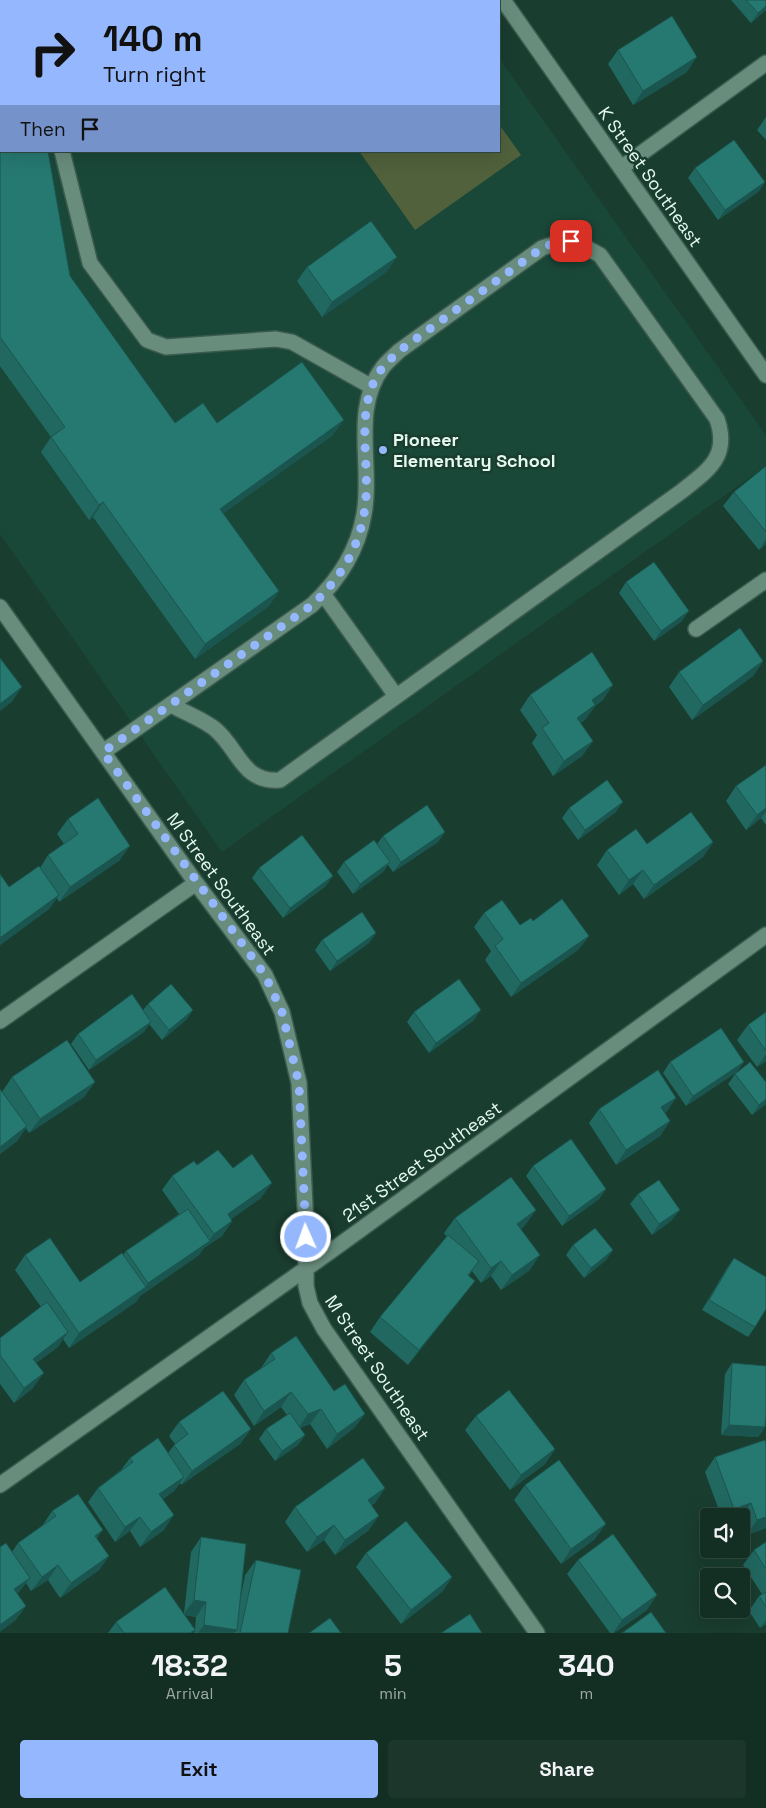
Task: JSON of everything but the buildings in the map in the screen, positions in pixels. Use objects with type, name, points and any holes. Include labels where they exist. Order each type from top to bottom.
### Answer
[{"type":"street","name":"K Street Southeast","points":[[503,0],[766,375]]},
{"type":"street","points":[[621,168],[766,62]]},
{"type":"street","points":[[62,152],[90,264],[147,340],[166,347],[276,339],[292,342],[372,388]]},
{"type":"street","points":[[103,752],[170,704],[312,605],[324,595],[345,567],[353,550],[365,513],[366,408],[372,388],[383,367],[399,351],[542,248],[557,242],[571,241],[600,255],[607,262],[717,419],[722,432],[717,460],[688,486],[280,780],[268,781],[246,770],[222,736],[213,727],[170,704]]},
{"type":"street","points":[[696,630],[766,580]]},
{"type":"street","points":[[324,595],[396,696]]},
{"type":"street","name":"M Street Southeast","points":[[0,607],[196,883],[265,975],[282,1012],[299,1084],[306,1226],[305,1269],[310,1302],[324,1329],[537,1633]]},
{"type":"street","points":[[0,1022],[196,883]]},
{"type":"street","name":"21st Street Southeast","points":[[0,1485],[305,1269],[766,934]]},
{"type":"shaded area","name":"Pioneer Elementary School","points":[[500,59],[766,435],[766,466],[222,852],[0,534],[0,152],[500,152]]},
{"type":"shaded area","points":[[500,125],[521,155],[415,230],[360,152],[500,152]]},
{"type":"place","name":"Pioneer Elementary School","points":[[383,450]]},
{"type":"route","points":[[306,1237],[299,1084],[282,1012],[265,975],[196,883],[103,752],[312,605],[330,589],[345,567],[357,542],[365,513],[367,477],[366,408],[372,388],[383,367],[399,351],[542,248],[557,242],[571,241]]}]
